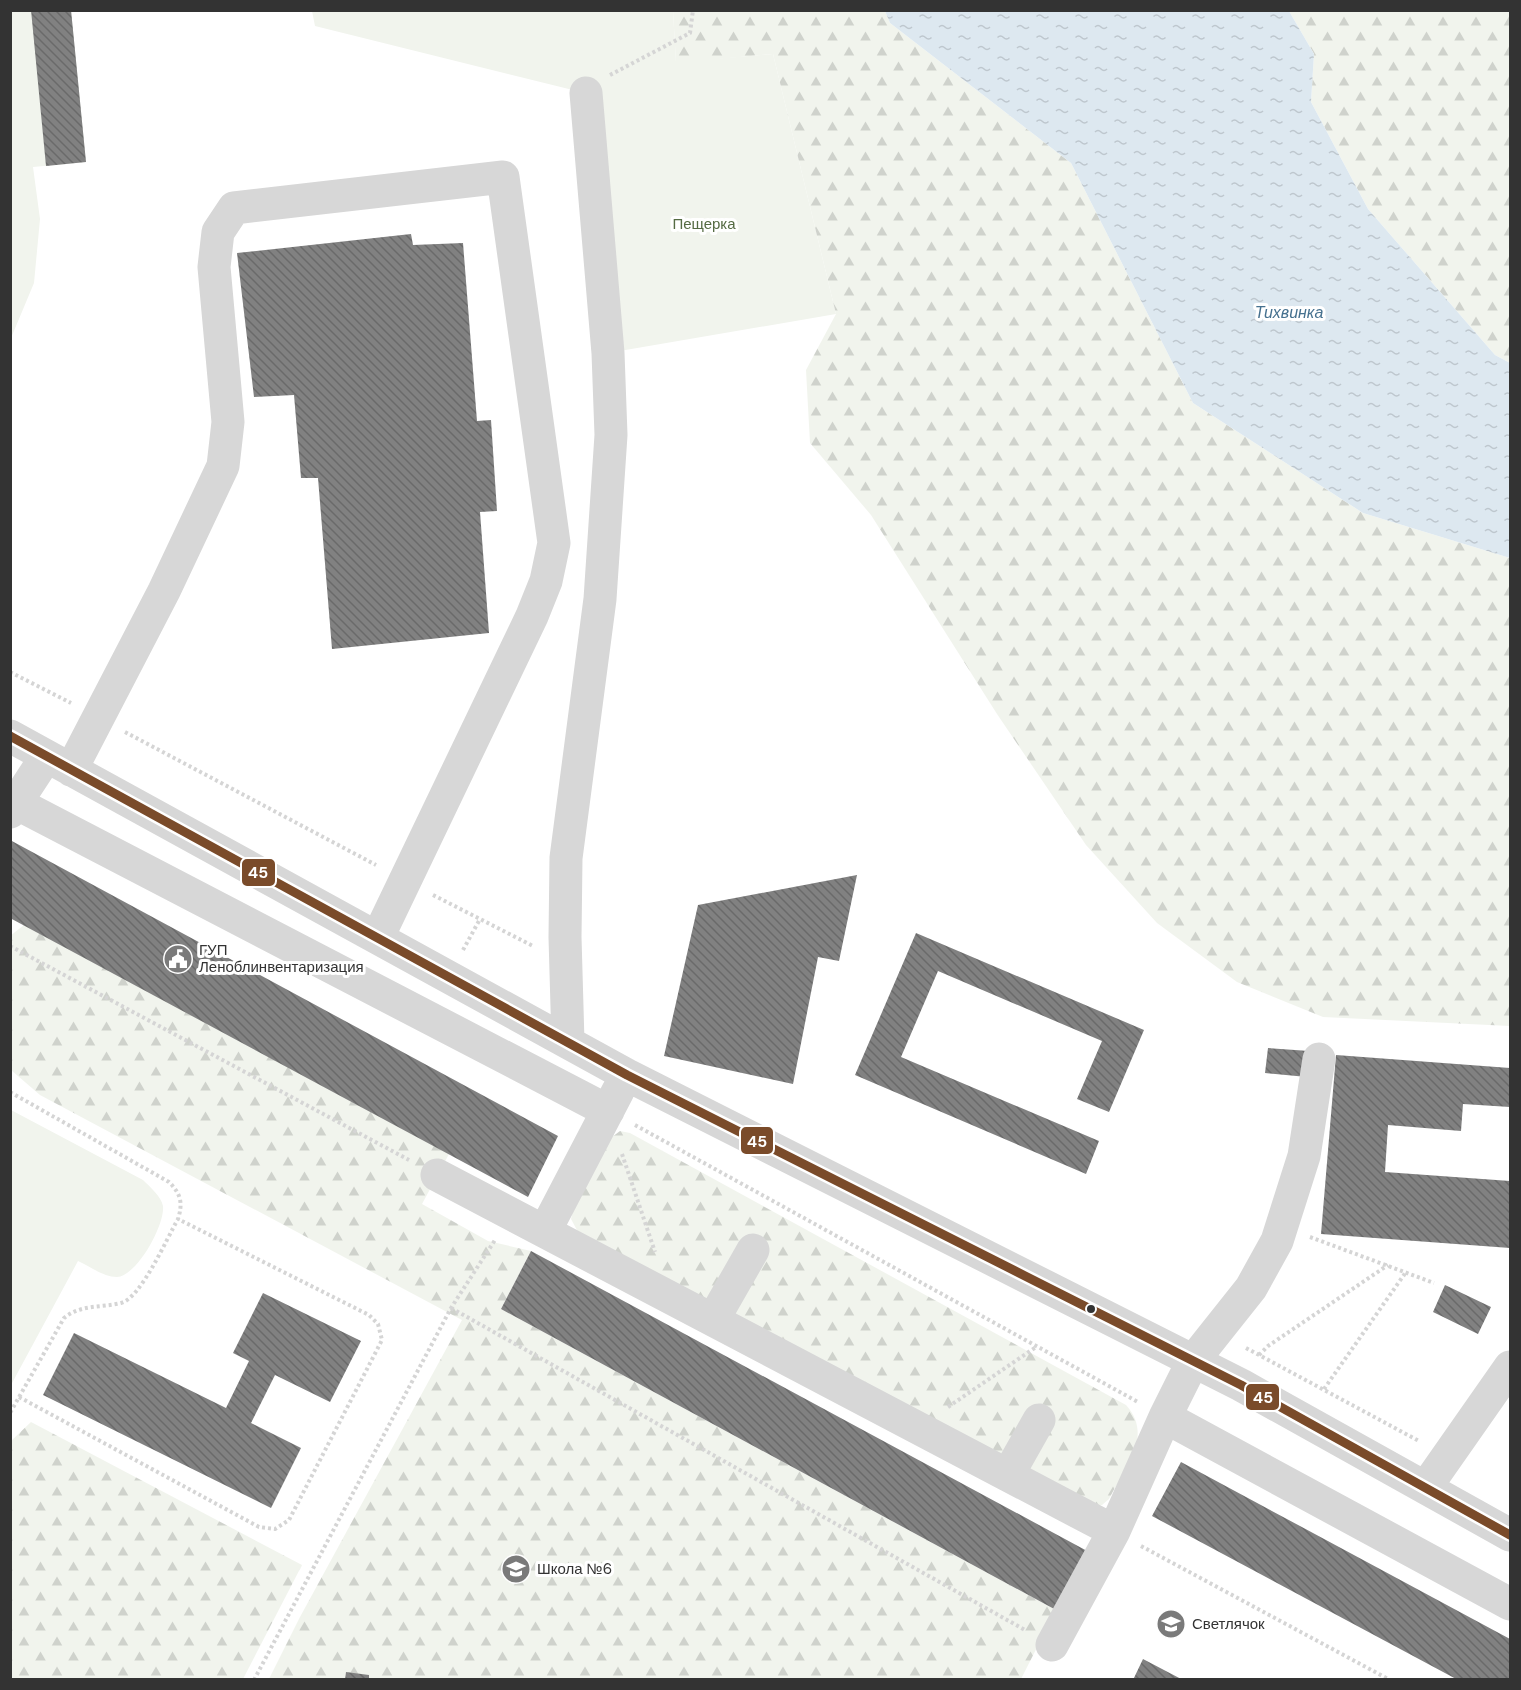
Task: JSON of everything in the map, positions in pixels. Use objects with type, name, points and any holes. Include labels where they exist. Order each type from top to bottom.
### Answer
[{"type":"street","points":[[568,1042],[565,962],[566,858],[600,599],[610,435],[608,353],[585,93]]},
{"type":"street","points":[[378,936],[532,616],[546,581],[554,543],[503,177],[234,207],[218,232],[214,267],[228,422],[223,466],[164,591],[99,718],[13,807],[608,1111]]},
{"type":"street","points":[[10,736],[378,936],[627,1075],[1241,1385],[1510,1535]]},
{"type":"street","points":[[1052,1645],[1114,1531],[1193,1361],[1251,1288],[1277,1241],[1304,1156],[1319,1059]]},
{"type":"street","points":[[545,1231],[627,1075]]},
{"type":"street","points":[[437,1175],[1114,1531]]},
{"type":"street","points":[[713,1320],[753,1250]]},
{"type":"street","points":[[1426,1487],[1510,1366]]},
{"type":"street","points":[[1165,1417],[1510,1604]]},
{"type":"street","points":[[1008,1475],[1039,1420]]},
{"type":"path","points":[[585,93],[619,68],[690,33],[693,10]]},
{"type":"path","points":[[10,672],[404,881],[565,962]]},
{"type":"path","points":[[10,946],[437,1175]]},
{"type":"path","points":[[10,1092],[169,1182],[179,1192],[182,1206],[178,1219],[135,1293],[124,1302],[74,1310],[64,1318],[10,1413]]},
{"type":"path","points":[[608,1111],[669,1296]]},
{"type":"path","points":[[608,1111],[1165,1417]]},
{"type":"path","points":[[254,1680],[451,1308],[511,1214]]},
{"type":"path","points":[[19,1397],[259,1527],[275,1529],[289,1520],[382,1340],[378,1324],[369,1315],[178,1219]]},
{"type":"path","points":[[1281,1227],[1434,1283]]},
{"type":"path","points":[[1241,1385],[1259,1354],[1268,1346],[1388,1265]]},
{"type":"path","points":[[1324,1389],[1406,1272]]},
{"type":"path","points":[[451,1308],[1052,1645]]},
{"type":"path","points":[[1216,1332],[1448,1456]]},
{"type":"path","points":[[918,1428],[1037,1347]]},
{"type":"path","points":[[1114,1531],[1390,1680]]},
{"type":"green space","points":[[11,11],[71,11],[86,162],[33,167],[40,219],[34,283],[11,338]]},
{"type":"green space","name":"Пещерка","points":[[312,11],[673,11],[676,62],[773,54],[836,314],[608,353],[585,93],[315,26]]},
{"type":"green space","points":[[673,11],[885,11],[890,23],[1071,163],[1193,403],[1363,513],[1510,558],[1510,1026],[1323,1017],[1237,982],[1157,923],[1086,845],[997,714],[871,515],[810,443],[806,370],[836,314],[773,54],[676,63]]},
{"type":"green space","points":[[1289,11],[1510,11],[1510,363],[1495,355],[1368,209],[1311,102],[1314,54]]},
{"type":"green space","points":[[24,925],[449,1154],[422,1204],[488,1241],[531,1251],[501,1309],[1056,1610],[1021,1679],[269,1679],[300,1617],[462,1320],[40,1095],[11,1070],[10,936]]},
{"type":"green space","points":[[11,1110],[143,1180],[158,1195],[163,1206],[155,1237],[141,1259],[125,1274],[117,1277],[107,1275],[78,1261],[11,1385]]},
{"type":"green space","points":[[620,1131],[630,1133],[1126,1405],[1134,1417],[1137,1440],[1129,1464],[1109,1499],[1102,1505],[1089,1506],[578,1232],[571,1219],[574,1207],[612,1137]]},
{"type":"green space","points":[[31,1422],[302,1565],[243,1679],[11,1679],[11,1441]]},
{"type":"water","name":"Тихвинка","points":[[885,11],[1289,11],[1314,54],[1311,102],[1368,209],[1495,355],[1510,363],[1510,558],[1363,513],[1193,403],[1071,163],[890,23]]},
{"type":"building","points":[[31,10],[71,10],[86,162],[46,166]]},
{"type":"building","points":[[411,234],[413,245],[463,243],[477,421],[491,420],[497,511],[480,512],[489,633],[332,649],[318,478],[301,478],[294,395],[254,397],[237,253]]},
{"type":"building","points":[[10,840],[558,1136],[528,1197],[10,918]]},
{"type":"building","points":[[857,875],[839,961],[818,957],[793,1084],[664,1056],[698,905]]},
{"type":"building","points":[[916,933],[1144,1030],[1109,1112],[1077,1099],[1102,1041],[938,971],[901,1057],[1099,1141],[1086,1174],[855,1075]]},
{"type":"building","points":[[1268,1048],[1309,1051],[1307,1077],[1265,1073]]},
{"type":"building","points":[[1336,1055],[1510,1068],[1510,1107],[1463,1104],[1461,1131],[1388,1125],[1385,1172],[1510,1181],[1510,1248],[1321,1234]]},
{"type":"building","points":[[531,1251],[1089,1552],[1056,1610],[501,1309]]},
{"type":"building","points":[[1445,1285],[1491,1307],[1478,1334],[1433,1312]]},
{"type":"building","points":[[263,1293],[361,1341],[330,1402],[275,1375],[251,1423],[301,1448],[271,1508],[43,1395],[74,1333],[226,1408],[249,1361],[233,1353]]},
{"type":"building","points":[[1181,1462],[1510,1639],[1510,1680],[1458,1680],[1152,1516]]},
{"type":"building","points":[[1143,1659],[1183,1680],[1133,1680]]},
{"type":"building","points":[[346,1672],[369,1675],[369,1680],[345,1680]]},
{"type":"transit line","name":"45","points":[[10,736],[627,1075],[1241,1385],[1510,1535]]},
{"type":"place","name":"ГУП Леноблинвентаризация","points":[[178,959]]},
{"type":"place","name":"Школа №6","points":[[516,1569]]},
{"type":"place","name":"Светлячок","points":[[1171,1624]]}]
